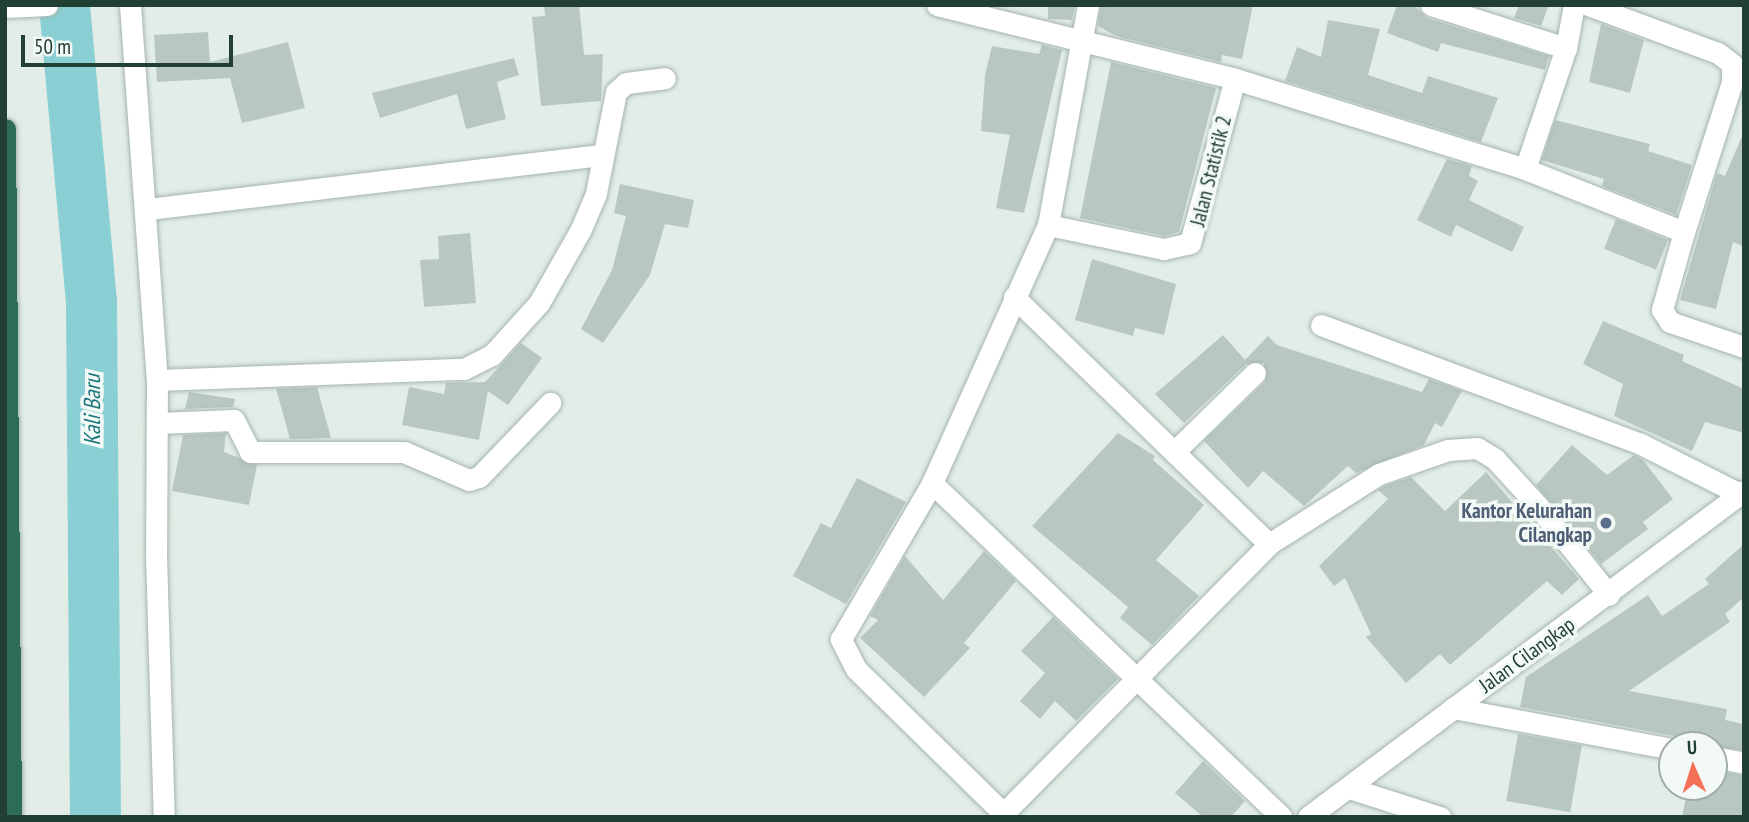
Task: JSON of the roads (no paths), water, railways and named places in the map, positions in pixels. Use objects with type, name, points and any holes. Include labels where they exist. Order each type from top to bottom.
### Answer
[{"type":"highway","points":[[5,129],[11,817]]},
{"type":"street","points":[[5,7],[47,5]]},
{"type":"street","points":[[130,5],[148,209],[157,380],[164,817]]},
{"type":"street","points":[[937,5],[1077,43],[1235,79],[1525,169],[1685,232]]},
{"type":"street","points":[[1088,5],[1077,43],[1048,225],[932,483],[845,626],[843,651],[1003,816],[1269,544],[1379,474],[1448,450],[1477,448],[1495,459],[1537,505],[1609,595]]},
{"type":"street","points":[[1431,5],[1566,48]]},
{"type":"street","points":[[1525,169],[1566,48],[1574,5]]},
{"type":"street","points":[[1588,5],[1718,53],[1732,64],[1732,82],[1662,310],[1670,322],[1744,347]]},
{"type":"street","points":[[157,380],[464,369],[483,359],[511,338],[539,303],[586,217],[616,92],[626,83],[665,78]]},
{"type":"street","name":"Jalan Statistik 2","points":[[1048,225],[1164,249],[1190,243],[1235,79]]},
{"type":"street","points":[[148,209],[601,155]]},
{"type":"street","points":[[1014,297],[1269,544]]},
{"type":"street","points":[[1321,325],[1641,444],[1742,494]]},
{"type":"street","points":[[1174,452],[1255,373]]},
{"type":"street","points":[[157,423],[234,420],[250,452],[404,452],[474,480],[550,403]]},
{"type":"street","points":[[932,483],[1140,676],[1281,817]]},
{"type":"street","name":"Jalan Cilangkap","points":[[1308,817],[1742,494]]},
{"type":"street","points":[[1453,708],[1658,746]]},
{"type":"street","points":[[1349,788],[1440,817]]},
{"type":"waterway","name":"Kali Baru","points":[[64,5],[91,301],[95,817]]},
{"type":"place","name":"Kantor Kelurahan Cilangkap","points":[[1606,523]]}]
